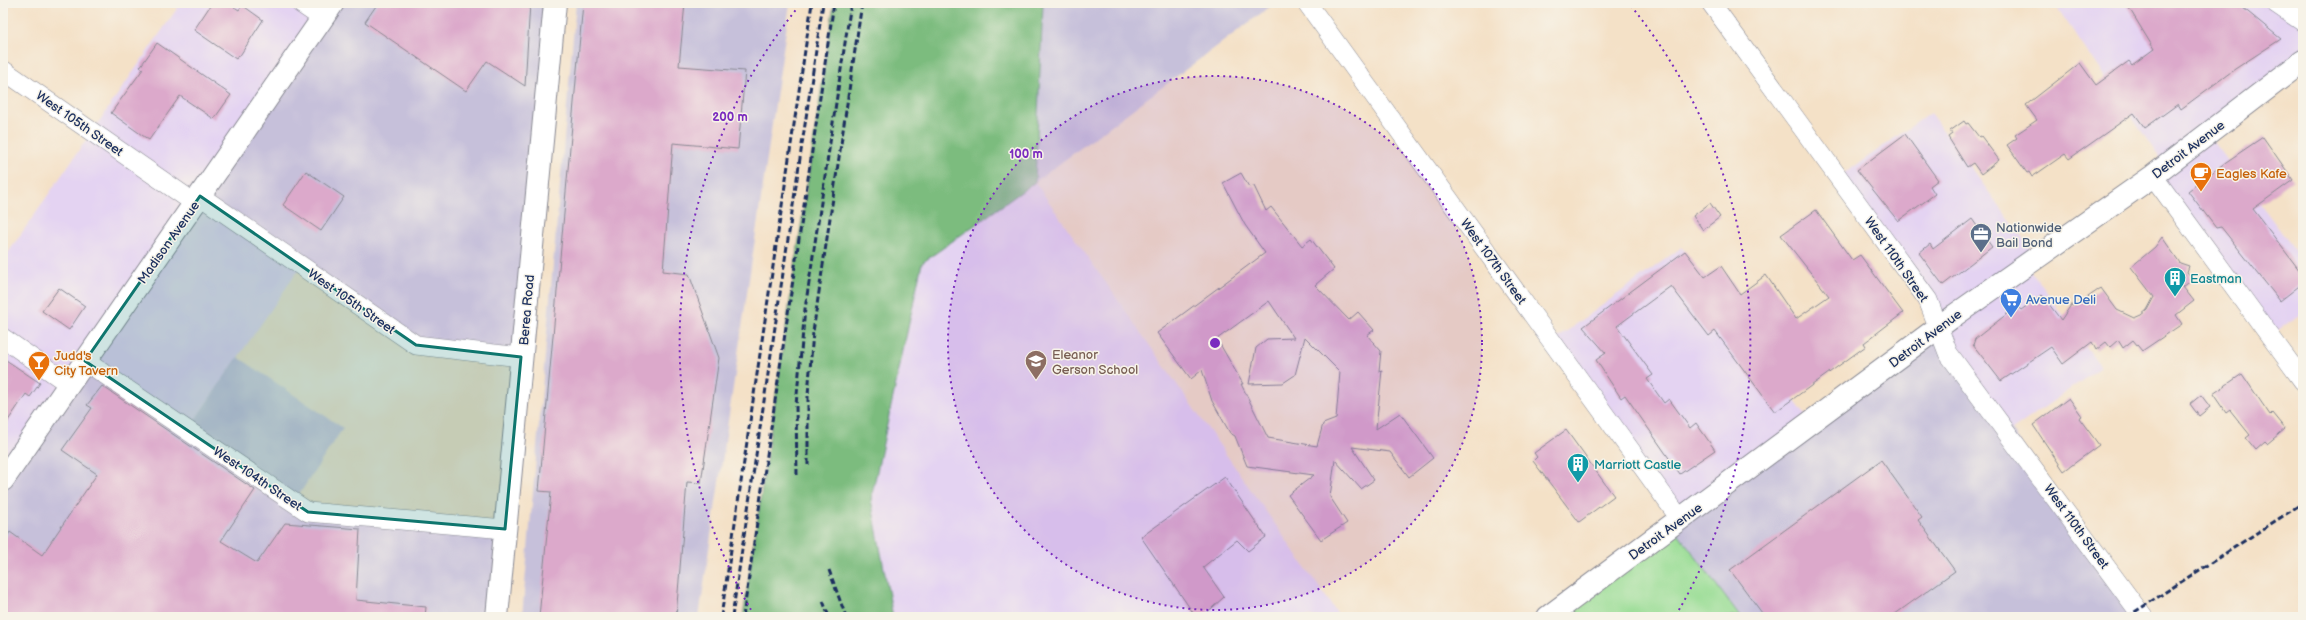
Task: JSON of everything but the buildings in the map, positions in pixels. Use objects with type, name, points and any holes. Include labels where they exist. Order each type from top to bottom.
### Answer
[{"type":"main road","name":"Berea Road","points":[[497,617],[504,529],[555,3]]},
{"type":"main road","name":"Madison Avenue","points":[[3,480],[198,200],[327,11]]},
{"type":"main road","name":"Detroit Avenue","points":[[1548,617],[1681,520],[1938,328],[2153,176],[2303,61]]},
{"type":"street","points":[[300,3],[327,11]]},
{"type":"street","name":"West 107th Street","points":[[1307,3],[1681,520]]},
{"type":"street","name":"West 110th Street","points":[[1711,3],[1928,300],[1948,353],[2143,617]]},
{"type":"street","points":[[2275,3],[2303,22]]},
{"type":"street","name":"West 105th Street","points":[[3,70],[416,345],[521,357]]},
{"type":"street","points":[[2153,176],[2303,381]]},
{"type":"street","points":[[3,338],[69,384]]},
{"type":"street","name":"West 104th Street","points":[[85,361],[308,512],[504,529]]},
{"type":"highlighted area","points":[[200,196],[416,345],[521,357],[505,529],[308,512],[85,361]]},
{"type":"shaded area","points":[[181,3],[300,3],[322,18],[301,266],[188,430],[3,480],[3,260]]},
{"type":"shaded area","points":[[300,3],[555,3],[521,357],[416,345],[200,196],[322,19]]},
{"type":"shaded area","points":[[576,3],[790,3],[699,617],[522,617]]},
{"type":"shaded area","points":[[1043,3],[1275,3],[1035,182]]},
{"type":"shaded area","points":[[2054,3],[2275,3],[2303,22],[2303,61],[2208,134],[2303,261],[2303,312],[2270,336],[2153,176],[2165,166]]},
{"type":"shaded area","points":[[1930,113],[2037,257],[2027,265],[2101,367],[2008,433],[1838,178]]},
{"type":"shaded area","name":"Eleanor Gerson School","points":[[1035,182],[1340,617],[893,617],[871,499],[922,263]]},
{"type":"shaded area","points":[[1682,247],[1811,423],[1681,520],[1552,342]]},
{"type":"shaded area","points":[[1938,328],[2138,610],[2127,617],[1740,617],[1673,526]]},
{"type":"shaded area","points":[[238,357],[343,428],[294,502],[505,529],[497,617],[3,617],[3,480],[85,361],[188,430]]},
{"type":"green space","points":[[834,3],[1043,3],[1035,182],[922,263],[871,499],[893,617],[743,617]]},
{"type":"green space","points":[[1673,526],[1740,617],[1548,617]]},
{"type":"railway","points":[[721,617],[812,3]]},
{"type":"railway","points":[[732,617],[823,3]]},
{"type":"railway","points":[[743,617],[834,3]]},
{"type":"railway","points":[[797,475],[796,405],[805,309],[851,3]]},
{"type":"railway","points":[[808,465],[808,395],[813,332],[862,3]]},
{"type":"railway","points":[[2127,617],[2303,503]]},
{"type":"railway","points":[[829,570],[846,617]]},
{"type":"railway","points":[[823,601],[829,617]]},
{"type":"place","name":"Eagles Kafe","points":[[2201,192]]},
{"type":"place","name":"Nationwide Bail Bond","points":[[1981,254]]},
{"type":"place","name":"Eastman","points":[[2175,298]]},
{"type":"place","name":"Avenue Deli","points":[[2011,318]]},
{"type":"place","name":"Eleanor Gerson School","points":[[1036,380]]},
{"type":"place","name":"Judd's City Tavern","points":[[39,382]]},
{"type":"place","name":"Marriott Castle","points":[[1578,484]]}]
